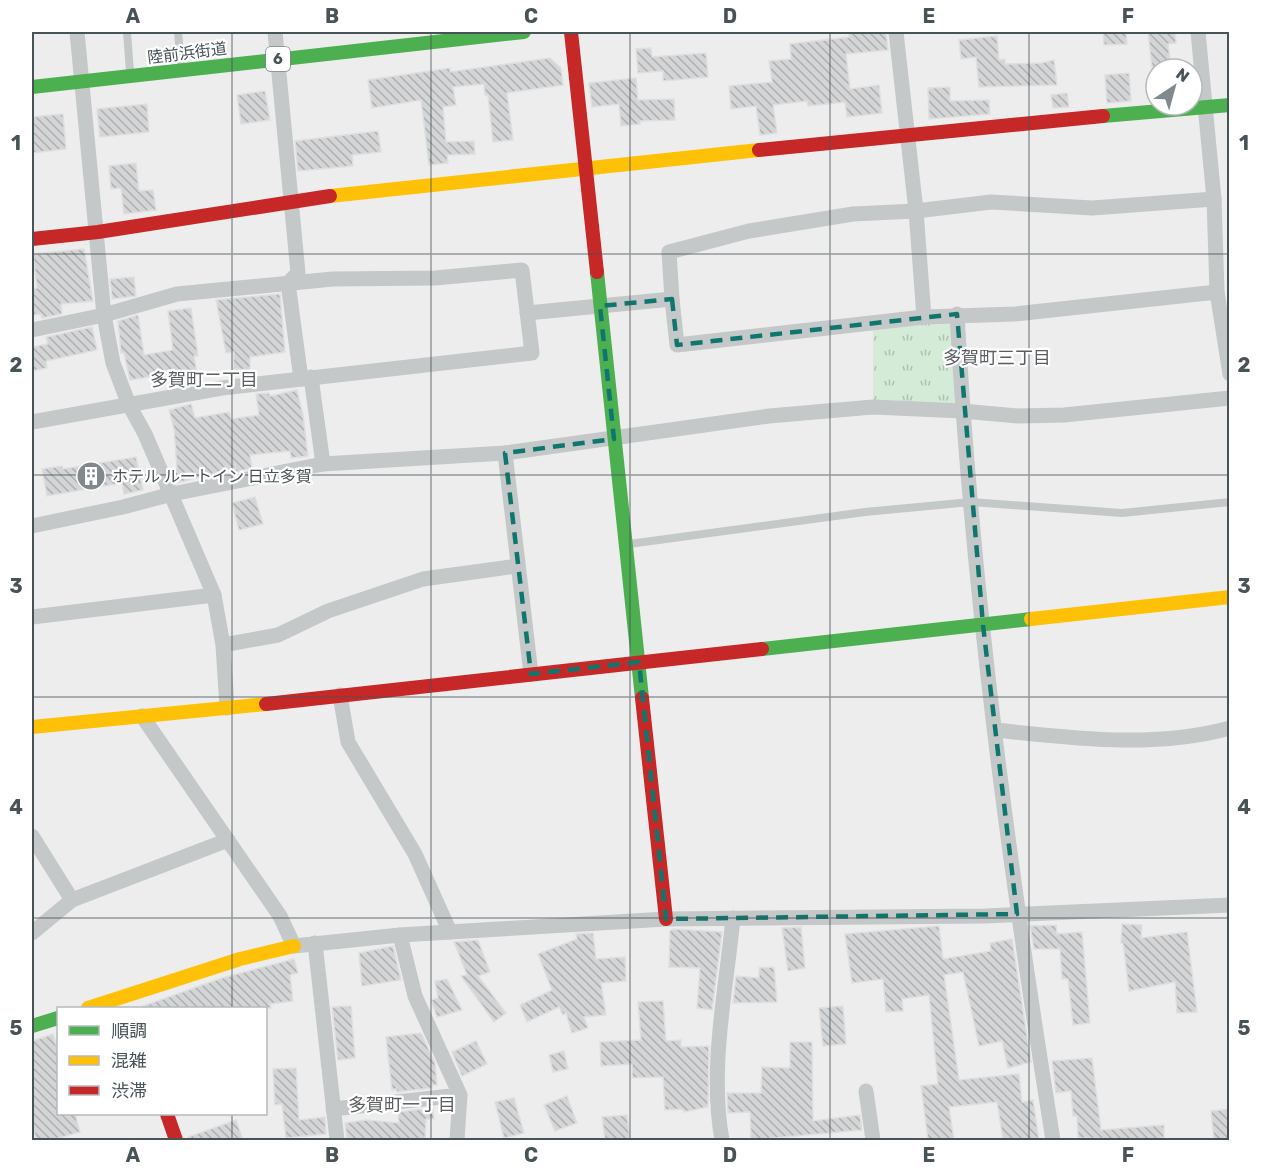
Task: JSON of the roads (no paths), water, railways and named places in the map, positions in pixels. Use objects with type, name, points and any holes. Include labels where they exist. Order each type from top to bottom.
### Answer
[{"type":"main road","name":"陸前浜街道","points":[[32,87],[524,32]]},
{"type":"main road","points":[[571,32],[588,170],[600,306],[666,919]]},
{"type":"main road","points":[[32,239],[98,232],[293,200],[907,134],[1230,105]]},
{"type":"main road","points":[[32,727],[227,708],[1230,597]]},
{"type":"main road","points":[[95,1007],[128,1002],[240,959],[294,945]]},
{"type":"main road","points":[[32,1026],[57,1018]]},
{"type":"main road","points":[[168,1115],[176,1140]]},
{"type":"street","points":[[77,32],[98,232],[104,315],[113,363],[129,405],[172,494],[214,595],[223,645],[227,708]]},
{"type":"street","points":[[275,32],[293,200],[298,273],[288,283]]},
{"type":"street","points":[[896,32],[916,211],[924,317]]},
{"type":"street","points":[[1198,32],[1215,199],[1217,292],[1230,374]]},
{"type":"street","points":[[1215,199],[1092,208],[991,202],[916,211],[853,213],[749,231],[669,252],[677,345],[924,317],[1015,314],[1217,292]]},
{"type":"street","points":[[32,330],[104,315],[177,294],[333,279],[435,278],[522,270],[532,354],[222,388],[32,422]]},
{"type":"street","points":[[288,283],[323,464]]},
{"type":"street","points":[[527,313],[672,299]]},
{"type":"street","points":[[957,315],[962,411],[995,730],[1017,914],[1053,1140]]},
{"type":"street","points":[[32,526],[172,494],[323,464],[504,453],[769,416],[873,407],[1018,416],[1064,415],[1230,398]]},
{"type":"street","points":[[504,453],[531,674]]},
{"type":"street","points":[[223,645],[278,635],[328,611],[423,579],[517,566]]},
{"type":"street","points":[[32,617],[214,595]]},
{"type":"street","points":[[340,695],[348,742],[415,854],[450,932]]},
{"type":"street","points":[[142,716],[280,916],[294,945],[400,935],[666,919],[1017,914],[1230,905]]},
{"type":"street","points":[[995,730],[1085,739],[1152,740],[1205,735],[1230,728]]},
{"type":"street","points":[[32,837],[72,900]]},
{"type":"street","points":[[32,933],[72,900],[228,840]]},
{"type":"street","points":[[722,1140],[717,1112],[716,1071],[733,918]]},
{"type":"street","points":[[400,935],[415,996],[460,1095],[457,1140]]},
{"type":"street","points":[[315,943],[337,1140]]},
{"type":"street","points":[[866,1091],[873,1140]]},
{"type":"street","points":[[333,1109],[460,1095]]},
{"type":"lane","points":[[127,32],[130,76]]},
{"type":"lane","points":[[178,32],[181,70]]},
{"type":"lane","points":[[626,544],[865,512],[971,502],[1122,513],[1230,502]]},
{"type":"place","name":"ホテル ルートイン 日立多賀","points":[[91,476]]},
{"type":"district","name":"多賀町三丁目","points":[[997,358]]},
{"type":"district","name":"多賀町二丁目","points":[[204,380]]},
{"type":"district","name":"多賀町一丁目","points":[[402,1105]]}]
